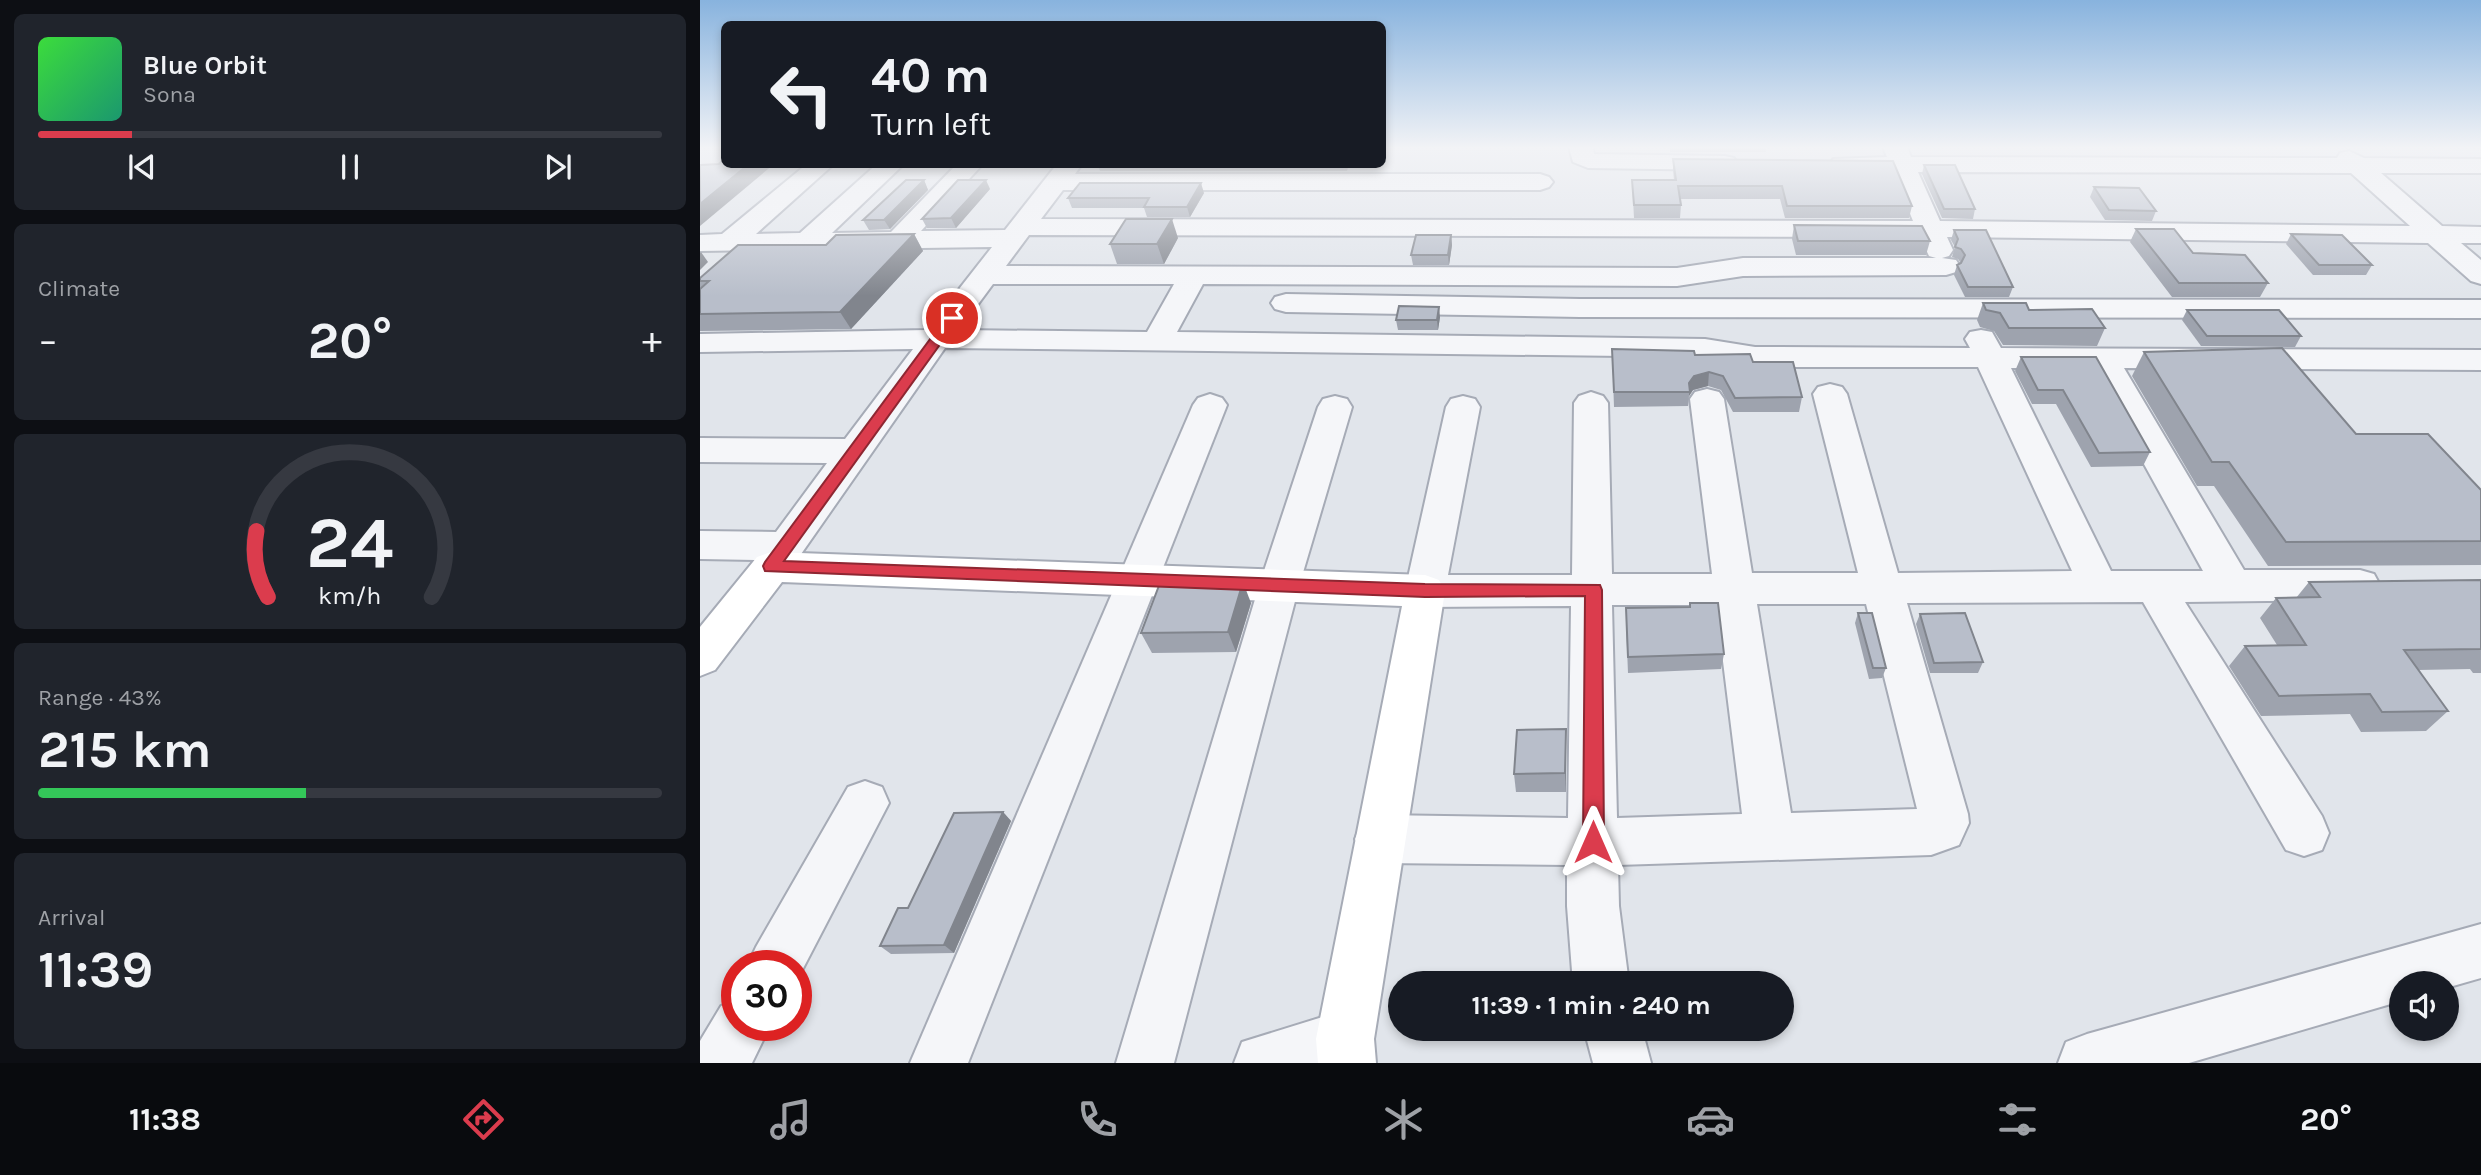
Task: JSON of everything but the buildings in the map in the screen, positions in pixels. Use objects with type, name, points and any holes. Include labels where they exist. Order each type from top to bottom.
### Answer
[{"type":"street","points":[[721,269],[741,242],[788,197]]},
{"type":"street","points":[[807,241],[856,197]]},
{"type":"street","points":[[898,240],[940,197]]},
{"type":"street","points":[[700,658],[936,339],[1045,197]]},
{"type":"street","points":[[1916,197],[1946,266],[2099,587]]},
{"type":"street","points":[[2394,197],[2481,275]]},
{"type":"street","points":[[700,243],[898,240],[1019,232],[1929,229],[2481,235]]},
{"type":"street","points":[[986,275],[1676,277],[1743,267],[1946,266]]},
{"type":"street","points":[[1156,343],[1193,276]]},
{"type":"street","points":[[1286,303],[1594,308],[2481,309]]},
{"type":"street","points":[[700,343],[936,339],[1704,348],[1755,357],[2481,360]]},
{"type":"street","points":[[2104,360],[2232,586]]},
{"type":"street","points":[[1380,839],[1593,842],[1931,832],[1941,829],[1944,823],[1884,588],[1830,394]]},
{"type":"street","points":[[1707,399],[1770,838]]},
{"type":"street","points":[[1591,403],[1594,590],[1593,906],[1600,971]]},
{"type":"street","points":[[939,1063],[1210,405]]},
{"type":"street","points":[[1145,1063],[1279,586],[1335,407]]},
{"type":"street","points":[[1263,1063],[1346,1051],[1380,839],[1425,591],[1464,407]]},
{"type":"street","points":[[700,450],[854,451]]},
{"type":"street","points":[[700,545],[778,556],[1139,580],[1425,591],[2398,584]]},
{"type":"street","points":[[2155,587],[2304,833]]},
{"type":"street","points":[[784,950],[865,803]]},
{"type":"street","points":[[2087,1063],[2149,1055],[2475,963]]},
{"type":"street","points":[[720,1063],[732,1041]]},
{"type":"street","points":[[1616,1041],[1622,1063]]},
{"type":"route","points":[[952,318],[771,566],[1425,591],[1594,590],[1593,842]]}]
